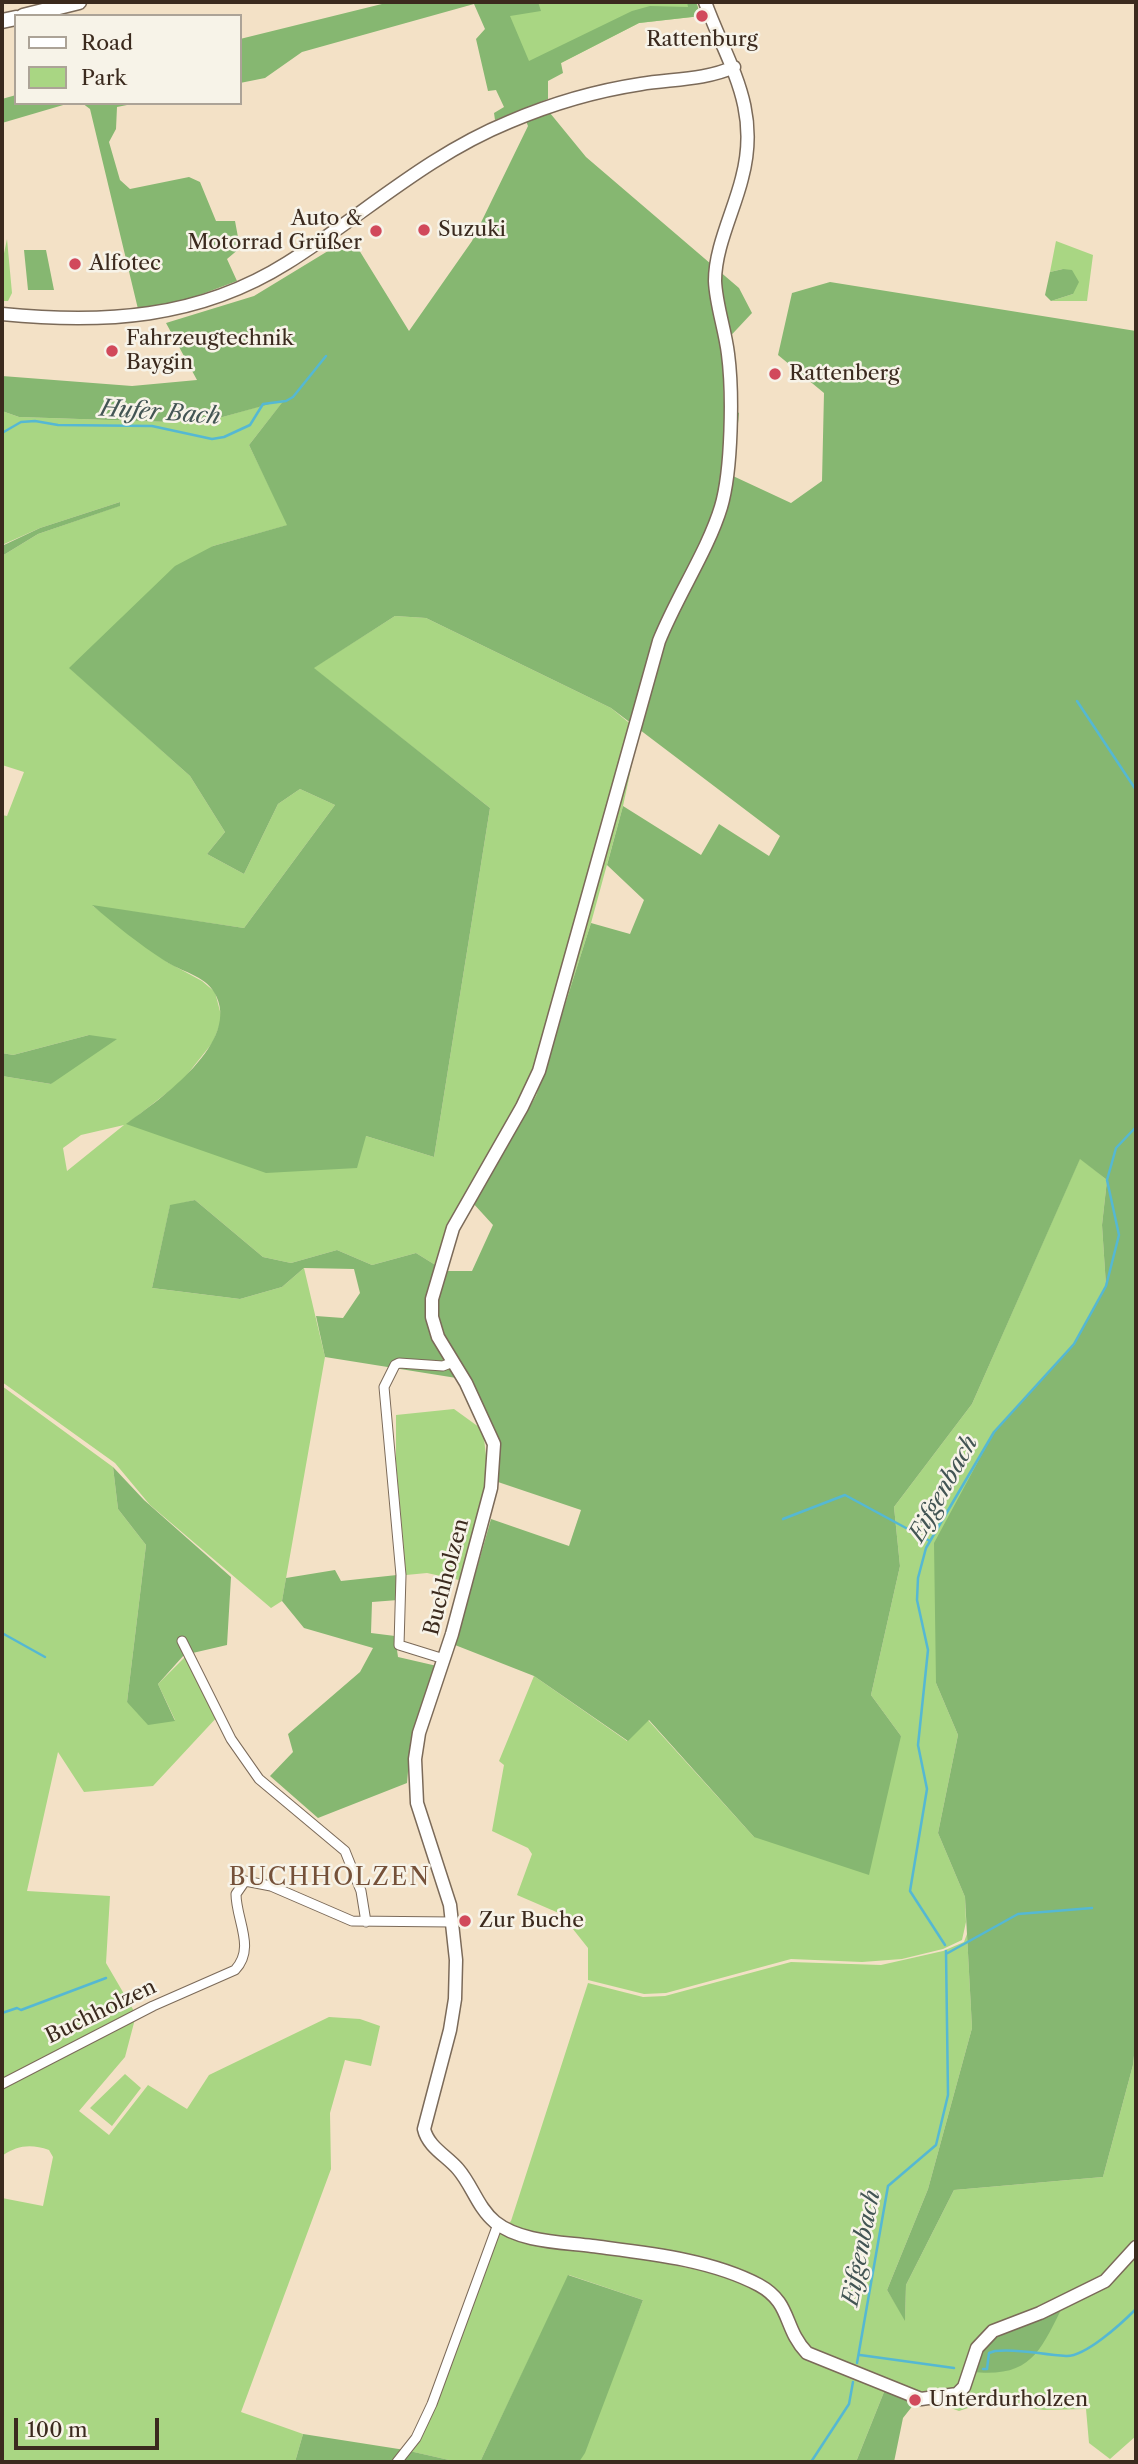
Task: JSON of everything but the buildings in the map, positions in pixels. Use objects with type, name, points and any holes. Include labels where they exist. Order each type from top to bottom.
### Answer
[{"type":"main road","points":[[31,14],[79,2]]},
{"type":"street","name":"Buchholzen","points":[[498,2224],[488,2216],[458,2169],[430,2143],[424,2129],[442,2063],[455,1998],[456,1961],[448,1894],[419,1809],[414,1770],[419,1733],[444,1659],[494,1474],[494,1444],[485,1420],[438,1337],[432,1317],[432,1299],[445,1249],[457,1220],[536,1080],[659,641],[722,505],[730,374],[717,299],[716,271],[743,174],[749,138],[747,111],[734,67],[705,2]]},
{"type":"street","points":[[2,314],[69,320],[119,319],[154,315],[210,300],[285,264],[422,167],[501,125],[545,107],[604,91],[717,75],[734,67]]},
{"type":"street","points":[[444,1659],[399,1645],[401,1575],[384,1387],[395,1365],[399,1363],[443,1366],[453,1362]]},
{"type":"street","points":[[182,1641],[231,1739],[259,1779],[345,1851],[361,1891],[366,1922]]},
{"type":"street","name":"Buchholzen","points":[[5,2082],[153,2006],[235,1970],[243,1959],[245,1946],[236,1894],[245,1881],[271,1886],[348,1920],[452,1922]]},
{"type":"street","points":[[397,2462],[419,2432],[432,2404],[498,2224],[531,2237],[637,2252],[737,2275],[778,2298],[799,2344],[807,2353],[921,2399],[957,2394],[967,2379],[977,2348],[993,2331],[1040,2313],[1096,2286],[1119,2269],[1136,2247]]},
{"type":"green space","points":[[390,2],[538,2],[541,11],[510,16],[529,61],[632,11],[650,6],[688,7],[687,2],[696,2],[701,16],[639,23],[561,63],[563,73],[548,81],[548,99],[495,120],[494,113],[504,107],[496,90],[488,91],[476,39],[485,29],[474,4],[302,52],[265,78],[242,83],[242,39]]},
{"type":"green space","points":[[488,2],[696,2],[701,16],[639,23],[526,81]]},
{"type":"green space","points":[[14,96],[14,105],[63,105],[2,123],[2,99]]},
{"type":"green space","points":[[85,105],[127,105],[117,107],[116,129],[109,142],[120,180],[130,189],[189,177],[200,182],[216,221],[235,221],[240,248],[227,259],[237,281],[186,300],[138,309],[90,109]]},
{"type":"green space","points":[[550,113],[586,157],[739,288],[752,313],[722,345],[724,403],[739,413],[733,476],[791,503],[822,481],[824,393],[778,355],[792,293],[830,282],[1136,331],[1136,2037],[1133,2065],[1103,2177],[954,2190],[906,2285],[905,2321],[887,2290],[928,2189],[972,2028],[965,1897],[938,1833],[958,1735],[936,1683],[934,1543],[994,1432],[1074,1344],[1106,1286],[1102,1225],[1107,1180],[1080,1159],[972,1404],[894,1507],[900,1566],[871,1695],[901,1736],[869,1875],[754,1837],[649,1720],[628,1741],[534,1676],[455,1645],[491,1519],[569,1546],[581,1510],[498,1482],[491,1429],[469,1380],[325,1357],[316,1316],[343,1318],[360,1293],[354,1269],[304,1268],[282,1287],[240,1299],[152,1288],[170,1205],[195,1200],[263,1257],[291,1263],[337,1250],[372,1265],[416,1253],[445,1271],[472,1271],[493,1225],[472,1202],[536,1096],[591,923],[630,934],[644,900],[607,865],[623,806],[701,855],[719,824],[769,856],[780,836],[611,708],[426,618],[395,616],[314,668],[490,808],[434,1157],[366,1136],[357,1168],[266,1173],[126,1124],[176,1085],[194,1067],[218,1030],[220,1011],[210,986],[155,955],[92,905],[244,928],[335,805],[300,789],[278,804],[244,874],[207,854],[225,832],[190,776],[69,668],[175,566],[213,546],[287,525],[249,445],[284,400],[219,418],[170,422],[19,417],[2,411],[2,376],[132,386],[197,380],[166,323],[254,296],[351,237],[409,331],[472,241],[528,126],[526,121]]},
{"type":"green space","points":[[7,239],[12,293],[8,301],[3,301],[2,263]]},
{"type":"green space","points":[[1056,241],[1093,255],[1087,301],[1051,301],[1073,294],[1063,269],[1050,272]]},
{"type":"green space","points":[[24,250],[46,250],[54,290],[28,290]]},
{"type":"green space","points":[[1072,270],[1079,282],[1073,294],[1051,301],[1045,295],[1050,272]]},
{"type":"green space","points":[[285,399],[249,445],[288,525],[213,546],[70,668],[190,776],[225,832],[207,854],[244,874],[278,804],[300,789],[335,805],[244,928],[93,906],[167,962],[202,981],[215,992],[222,1019],[213,1042],[182,1081],[127,1124],[366,1136],[434,1157],[490,808],[313,668],[395,616],[426,618],[611,708],[639,731],[623,806],[591,923],[536,1096],[453,1238],[445,1271],[416,1253],[372,1265],[337,1250],[291,1263],[263,1257],[195,1200],[170,1206],[152,1288],[240,1299],[282,1287],[304,1268],[325,1357],[282,1601],[271,1608],[150,1505],[115,1463],[2,1382],[2,1076],[51,1084],[89,1035],[13,1055],[2,1053],[2,815],[7,816],[24,772],[2,765],[2,556],[38,534],[119,506],[120,502],[40,528],[2,545],[2,411],[19,417],[170,422],[219,418]],"holes":[[[124,1125],[67,1171],[63,1148],[81,1135]]]},
{"type":"green space","points":[[120,502],[120,506],[38,534],[2,556],[4,545],[40,528]]},
{"type":"green space","points":[[89,1035],[117,1039],[51,1084],[2,1076],[2,1053],[13,1055]]},
{"type":"green space","points":[[1080,1158],[1107,1180],[1102,1225],[1106,1286],[1074,1344],[994,1432],[936,1683],[958,1735],[938,1833],[965,1897],[966,1922],[962,1940],[943,1949],[902,1959],[862,1962],[791,1959],[666,1993],[644,1994],[588,1980],[588,1948],[561,1914],[517,1895],[532,1854],[528,1848],[492,1831],[504,1765],[499,1761],[534,1676],[627,1741],[648,1720],[754,1837],[901,1736],[871,1695],[900,1566],[894,1507],[972,1404]]},
{"type":"green space","points":[[2,1386],[113,1467],[118,1509],[146,1545],[127,1702],[175,1720],[158,1684],[187,1655],[219,1715],[153,1786],[84,1792],[58,1752],[27,1891],[110,1896],[106,1963],[134,2011],[2,2079]]},
{"type":"green space","points":[[454,1409],[483,1430],[489,1481],[459,1580],[427,1573],[406,1575],[396,1462],[396,1415]]},
{"type":"green space","points":[[113,1467],[144,1500],[231,1577],[227,1645],[184,1655],[158,1684],[175,1721],[148,1725],[127,1702],[146,1545],[118,1509]]},
{"type":"green space","points":[[335,1570],[341,1581],[397,1575],[398,1600],[372,1602],[371,1633],[395,1636],[398,1657],[437,1666],[411,1738],[407,1783],[318,1818],[270,1776],[293,1752],[288,1734],[360,1672],[373,1648],[304,1628],[282,1601],[286,1578]]},
{"type":"green space","points":[[967,1934],[972,2028],[928,2189],[887,2290],[905,2319],[906,2285],[954,2190],[1103,2177],[1133,2065],[1136,2037],[1136,2240],[1129,2252],[1103,2279],[992,2330],[962,2386],[922,2396],[807,2350],[786,2305],[737,2273],[551,2238],[507,2225],[511,2221],[588,1983],[643,1997],[665,1996],[791,1962],[881,1965],[943,1951],[964,1942]]},
{"type":"green space","points":[[329,2017],[360,2019],[380,2026],[371,2066],[345,2060],[330,2113],[331,2169],[241,2412],[303,2434],[295,2462],[2,2462],[2,2198],[43,2206],[53,2157],[49,2150],[30,2146],[2,2156],[2,2086],[135,2019],[125,2057],[79,2111],[109,2135],[148,2085],[187,2109],[209,2075]]},
{"type":"green space","points":[[125,2074],[141,2088],[112,2126],[90,2108]]},
{"type":"green space","points":[[504,2231],[738,2278],[776,2300],[796,2347],[886,2387],[856,2462],[579,2462],[643,2300],[569,2275],[480,2462],[458,2462],[409,2451],[498,2233]]},
{"type":"green space","points":[[1136,2252],[1136,2436],[1110,2459],[1089,2443],[1086,2409],[1044,2410],[983,2403],[959,2411],[928,2400],[957,2396],[972,2372]]},
{"type":"green space","points":[[568,2275],[643,2300],[585,2453],[579,2462],[480,2462]]},
{"type":"green space","points":[[1064,2304],[1032,2358],[1008,2371],[972,2372],[985,2340]]},
{"type":"green space","points":[[886,2387],[918,2399],[903,2418],[894,2462],[856,2462]]},
{"type":"green space","points":[[303,2434],[405,2450],[458,2462],[295,2462]]},
{"type":"waterway","name":"Hufer Bach","points":[[2,433],[21,422],[35,421],[58,425],[152,426],[212,439],[224,437],[250,425],[263,404],[286,401],[293,397],[326,356]]},
{"type":"waterway","name":"Eifgenbach","points":[[1077,701],[1136,790]]},
{"type":"waterway","name":"Eifgenbach","points":[[945,1945],[910,1891],[927,1789],[918,1745],[928,1650],[917,1600],[918,1578],[926,1548],[994,1432],[1074,1344],[1106,1286],[1119,1235],[1107,1180],[1116,1148],[1136,1127]]},
{"type":"waterway","points":[[783,1519],[845,1495],[930,1541]]},
{"type":"waterway","points":[[2,1633],[45,1657]]},
{"type":"waterway","points":[[946,1954],[1018,1914],[1092,1908]]},
{"type":"waterway","name":"Eifgenbach","points":[[857,2363],[888,2186],[936,2145],[948,2095],[946,1951]]},
{"type":"waterway","points":[[2,2013],[17,2008],[21,2010],[106,1978]]},
{"type":"waterway","points":[[983,2369],[987,2369],[989,2353],[995,2351],[1074,2355],[1102,2338],[1136,2309]]},
{"type":"waterway","points":[[860,2355],[954,2368]]},
{"type":"waterway","name":"Eifgenbach","points":[[811,2462],[849,2404],[853,2382]]},
{"type":"place","name":"Rattenburg","points":[[702,16]]},
{"type":"place","name":"Suzuki","points":[[424,230]]},
{"type":"place","name":"Auto & Motorrad Grüßer","points":[[376,231]]},
{"type":"place","name":"Alfotec","points":[[75,264]]},
{"type":"place","name":"Fahrzeugtechnik Baygin","points":[[112,351]]},
{"type":"place","name":"Rattenberg","points":[[775,374]]},
{"type":"place","name":"Zur Buche","points":[[465,1921]]},
{"type":"place","name":"Unterdurholzen","points":[[915,2400]]},
{"type":"district","name":"BUCHHOLZEN","points":[[330,1878]]}]
